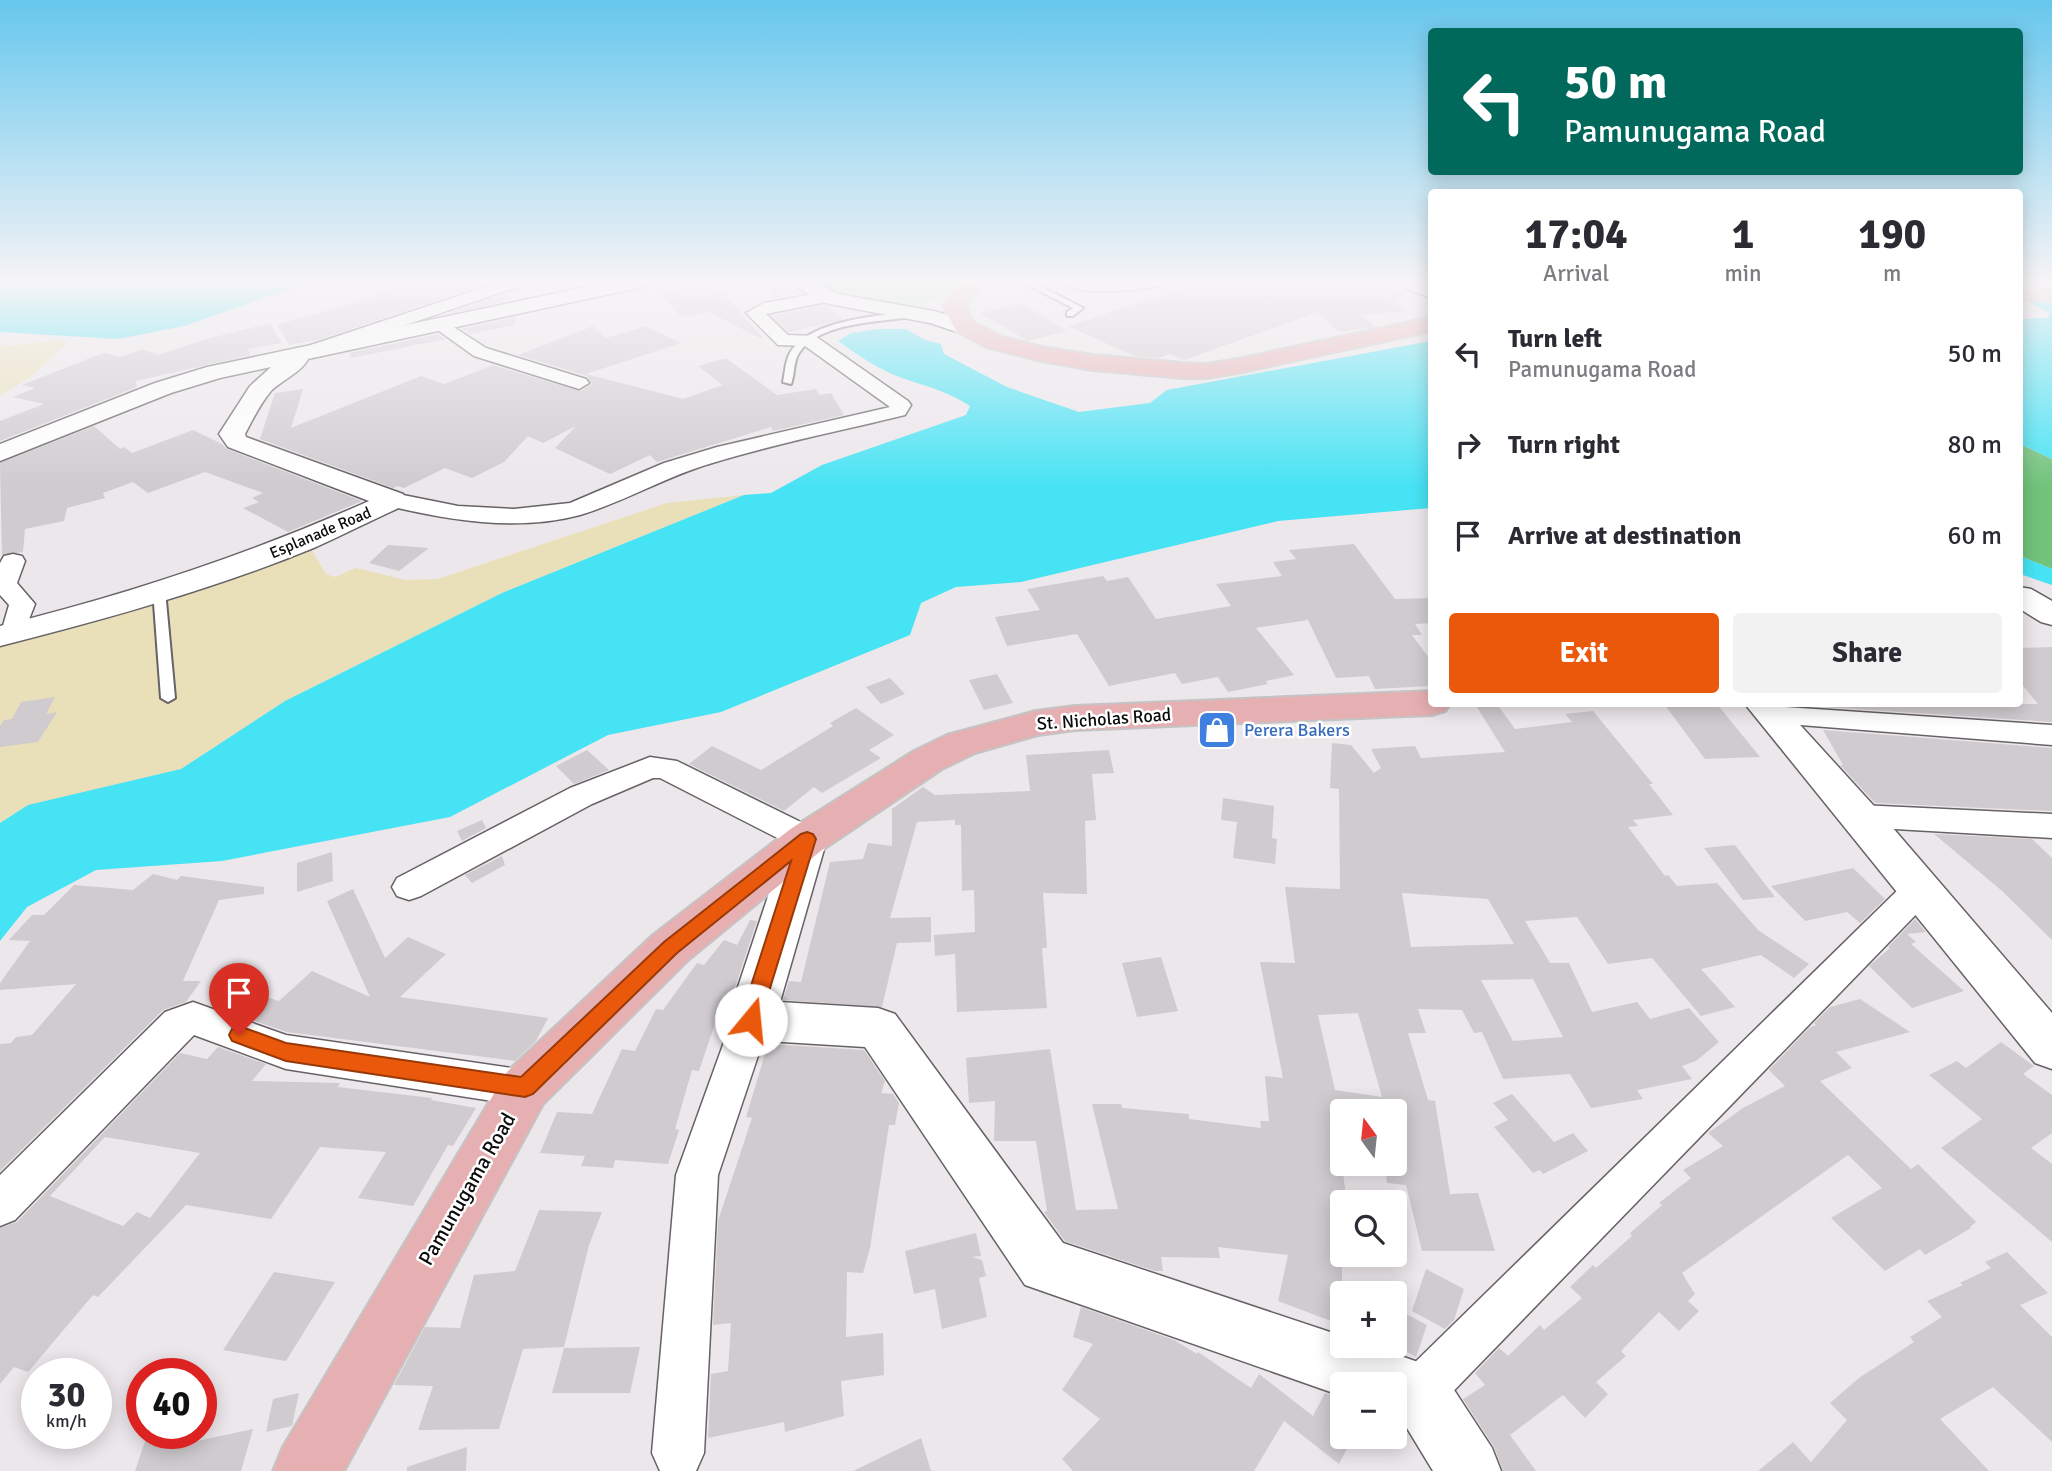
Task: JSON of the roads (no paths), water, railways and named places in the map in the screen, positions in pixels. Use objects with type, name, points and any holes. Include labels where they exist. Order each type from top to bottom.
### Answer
[{"type":"main road","points":[[1017,350],[1134,368],[1205,371],[1233,368],[1316,350]]},
{"type":"main road","name":"St. Nicholas Road","points":[[807,839],[928,760],[961,744],[1036,723],[1075,718],[1428,703]]},
{"type":"main road","name":"Pamunugama Road","points":[[307,1471],[525,1088],[670,948],[807,839]]},
{"type":"street","name":"Esplanade Road","points":[[0,453],[163,388],[215,372],[314,350]]},
{"type":"street","name":"Esplanade Road","points":[[316,350],[274,374],[258,389],[232,434],[237,443],[393,500]]},
{"type":"street","points":[[477,350],[579,383]]},
{"type":"street","points":[[393,500],[458,513],[514,516],[575,509],[672,468],[725,452],[898,411],[901,405],[823,350]]},
{"type":"street","name":"Esplanade Road","points":[[6,635],[159,590],[306,540],[393,500]]},
{"type":"street","points":[[6,635],[22,604],[4,584],[13,561]]},
{"type":"street","points":[[2023,598],[2052,615]]},
{"type":"street","points":[[1767,709],[2052,735]]},
{"type":"street","points":[[1767,709],[1860,816],[2052,1048]]},
{"type":"street","points":[[409,887],[581,796],[650,767],[666,768],[807,839],[751,1020],[696,1175],[678,1453]]},
{"type":"street","points":[[1860,816],[2052,826]]},
{"type":"street","points":[[1419,1392],[1920,889]]},
{"type":"street","points":[[0,1205],[179,1024],[193,1018],[286,1052],[525,1088]]},
{"type":"street","points":[[751,1020],[878,1028],[1045,1265],[1419,1392],[1469,1471]]},
{"type":"lane","points":[[788,382],[793,354],[798,350]]},
{"type":"lane","points":[[159,590],[168,698]]},
{"type":"water","points":[[850,350],[943,350],[944,354],[1007,387],[1079,412],[1150,403],[1167,390],[1384,350],[1428,350],[1428,508],[1278,521],[1021,582],[956,587],[921,603],[910,635],[721,712],[608,735],[450,817],[222,861],[96,870],[27,907],[0,941],[0,823],[28,805],[181,769],[285,701],[502,593],[744,495],[771,493],[822,465],[966,415],[970,406],[962,401],[887,372]]},
{"type":"water","points":[[2023,350],[2052,350],[2052,459],[2023,445]]},
{"type":"water","points":[[2023,557],[2052,569],[2052,585],[2023,575]]},
{"type":"place","name":"Perera Bakers","points":[[1217,730]]}]
